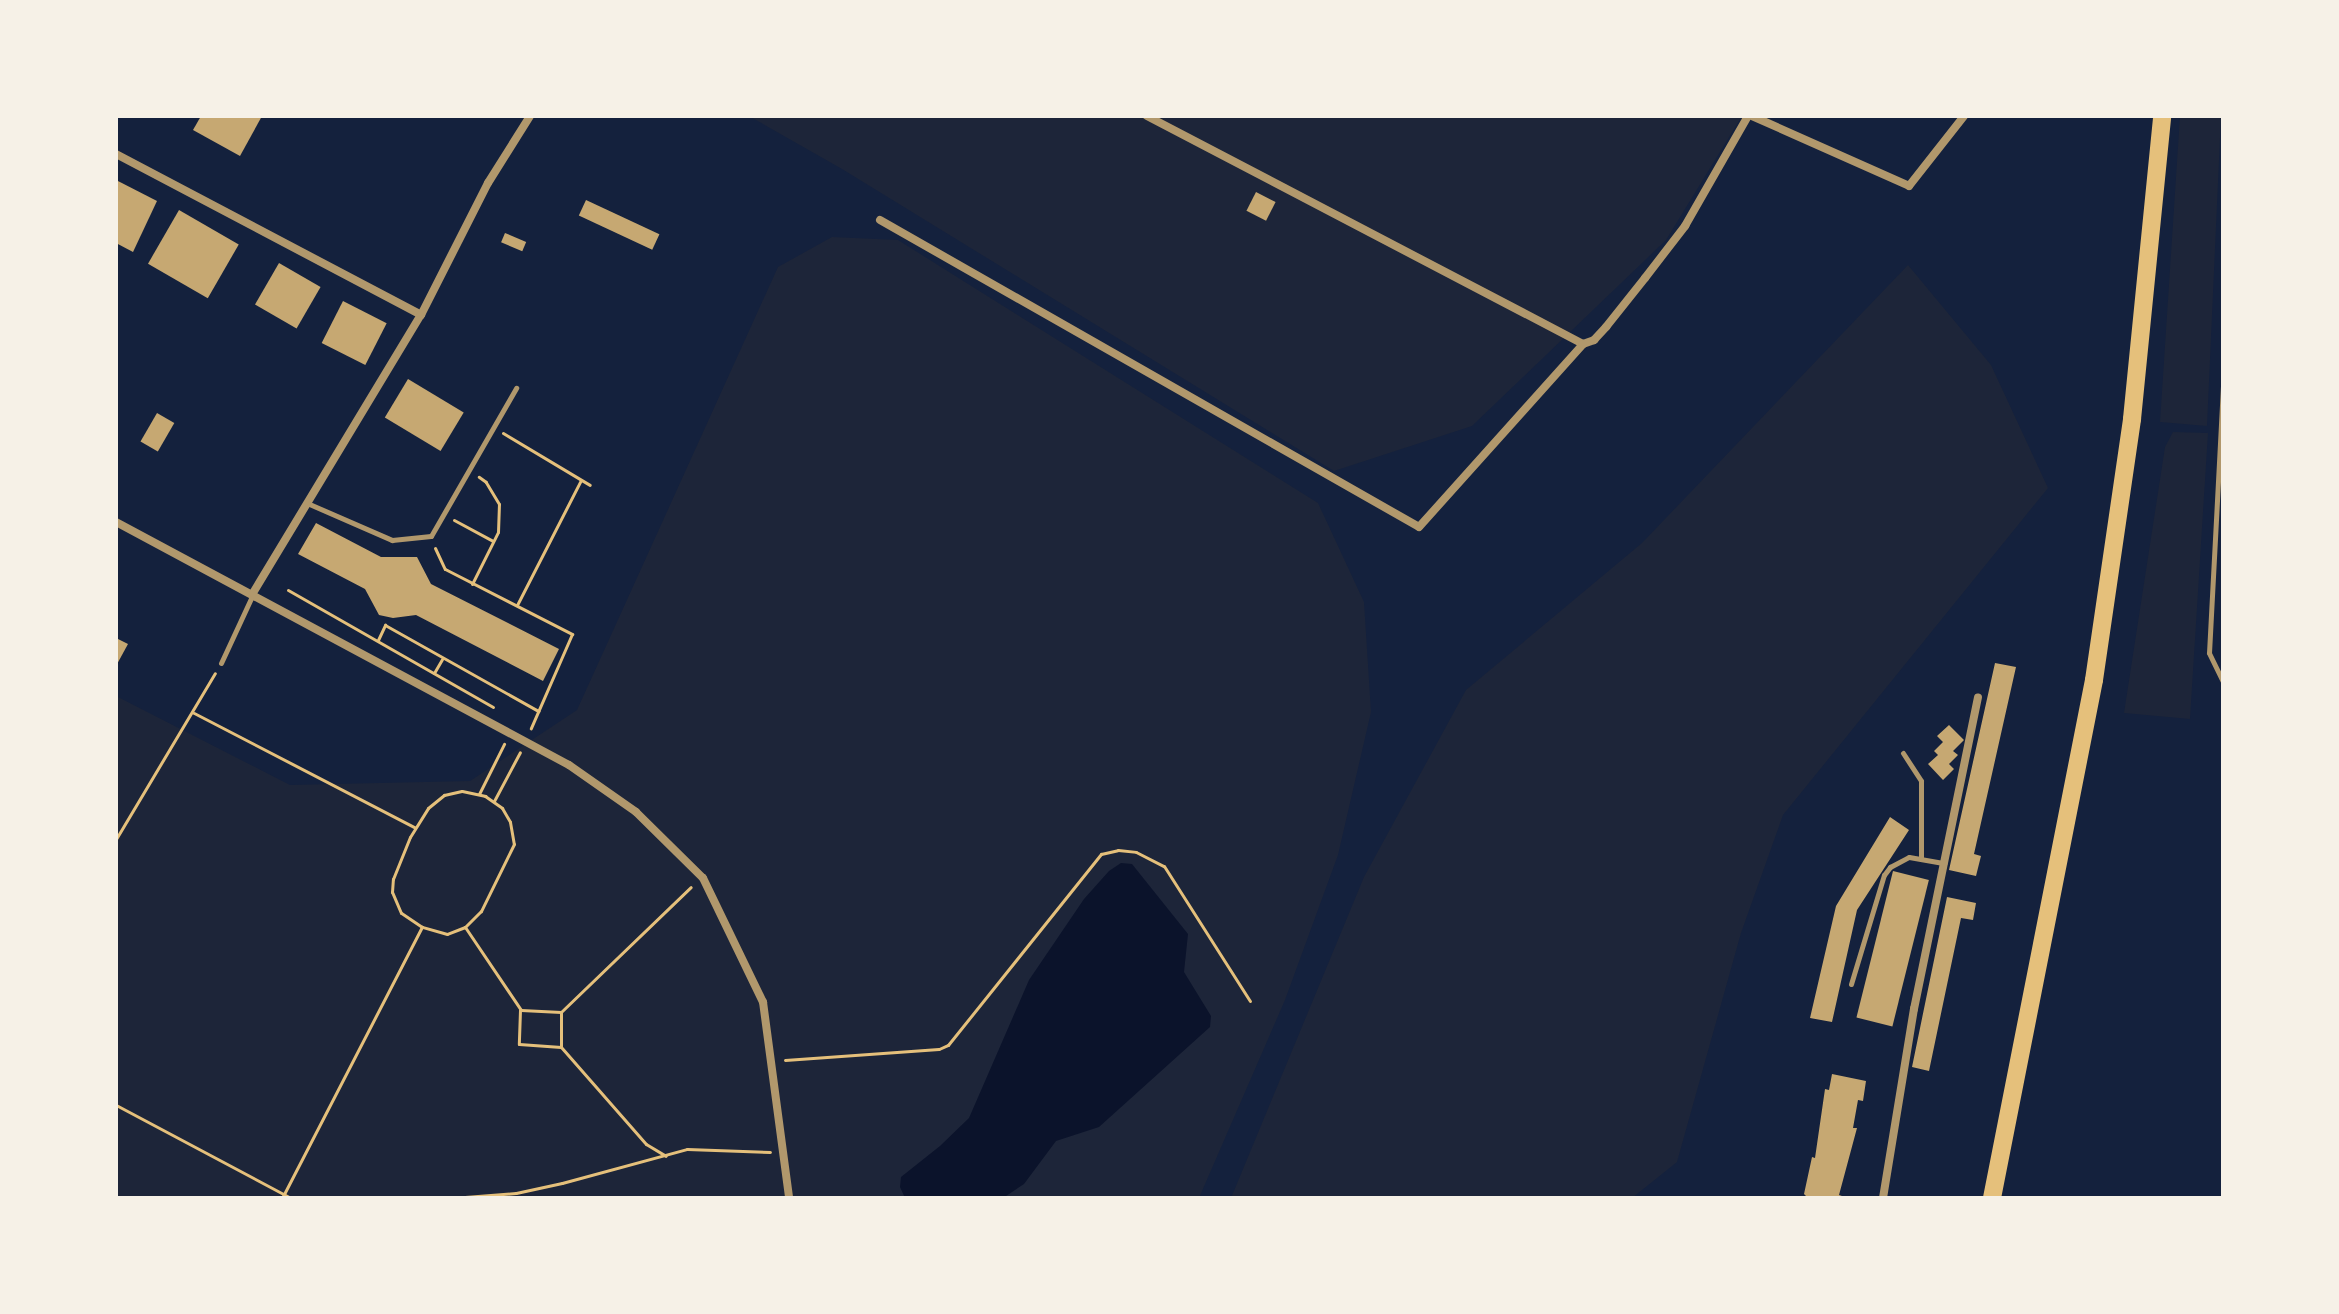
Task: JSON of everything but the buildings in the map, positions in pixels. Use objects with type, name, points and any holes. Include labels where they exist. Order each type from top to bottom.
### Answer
[{"type":"main road","points":[[1992,1198],[2094,680],[2132,419],[2162,116]]},
{"type":"street","points":[[253,593],[421,315],[488,183],[530,116]]},
{"type":"street","points":[[1147,116],[1583,344]]},
{"type":"street","points":[[880,220],[1419,527],[1583,344],[1594,340],[1606,327],[1685,226],[1750,116],[1909,186],[1964,116]]},
{"type":"street","points":[[116,154],[421,315]]},
{"type":"street","points":[[116,522],[569,765],[636,812],[703,878],[763,1002],[789,1198]]},
{"type":"street","points":[[1883,1198],[1914,1009],[1978,697]]},
{"type":"lane","points":[[2223,386],[2209,653],[2223,682]]},
{"type":"lane","points":[[307,503],[392,540],[431,536],[516,388]]},
{"type":"lane","points":[[221,663],[253,593]]},
{"type":"lane","points":[[1903,753],[1921,781],[1921,857]]},
{"type":"lane","points":[[1851,984],[1884,875],[1898,860],[1921,857],[1944,863]]},
{"type":"lane","points":[[2175,1198],[2188,1198]]},
{"type":"path","points":[[493,427],[590,485]]},
{"type":"path","points":[[469,470],[486,482],[499,504],[498,532],[472,584]]},
{"type":"path","points":[[517,605],[581,480]]},
{"type":"path","points":[[443,514],[493,541]]},
{"type":"path","points":[[431,536],[445,569],[572,634],[531,728]]},
{"type":"path","points":[[288,590],[503,713]]},
{"type":"path","points":[[377,641],[385,625],[538,711]]},
{"type":"path","points":[[434,673],[443,657]]},
{"type":"path","points":[[116,839],[194,713],[221,663]]},
{"type":"path","points":[[194,713],[415,828]]},
{"type":"path","points":[[479,794],[505,743]]},
{"type":"path","points":[[494,801],[520,752]]},
{"type":"path","points":[[462,791],[479,794],[494,801],[507,815],[513,849],[481,911],[465,927],[447,934],[422,927],[401,913],[392,892],[398,863],[428,808],[444,795],[462,791]]},
{"type":"path","points":[[771,1061],[939,1049],[948,1045],[1101,854],[1118,850],[1136,852],[1164,866],[1250,1001]]},
{"type":"path","points":[[666,1156],[646,1144],[561,1047],[561,1012],[692,887]]},
{"type":"path","points":[[283,1196],[422,927]]},
{"type":"path","points":[[465,927],[521,1010],[519,1044],[561,1047]]},
{"type":"path","points":[[521,1010],[561,1012]]},
{"type":"path","points":[[116,1105],[291,1198]]},
{"type":"path","points":[[452,1198],[532,1190],[687,1149],[771,1152]]},
{"type":"shaded area","points":[[749,116],[1742,116],[1666,240],[1472,426],[1334,471],[842,169]]},
{"type":"shaded area","points":[[2180,116],[2221,116],[2207,426],[2160,422]]},
{"type":"shaded area","points":[[832,237],[898,240],[1318,503],[1364,602],[1371,712],[1338,855],[1285,1000],[1199,1198],[116,1198],[116,696],[290,785],[470,781],[577,710],[778,267]]},
{"type":"shaded area","points":[[1908,265],[1991,365],[2048,488],[1783,815],[1741,933],[1677,1162],[1632,1198],[1231,1198],[1364,877],[1466,690],[1642,543]]},
{"type":"shaded area","points":[[2173,432],[2208,433],[2190,719],[2124,713],[2165,447]]},
{"type":"shaded area","points":[[1121,863],[1132,864],[1188,934],[1184,972],[1211,1016],[1210,1027],[1099,1127],[1056,1141],[1024,1184],[1003,1198],[905,1198],[900,1187],[901,1177],[969,1118],[1029,980],[1084,899],[1109,871]]}]
